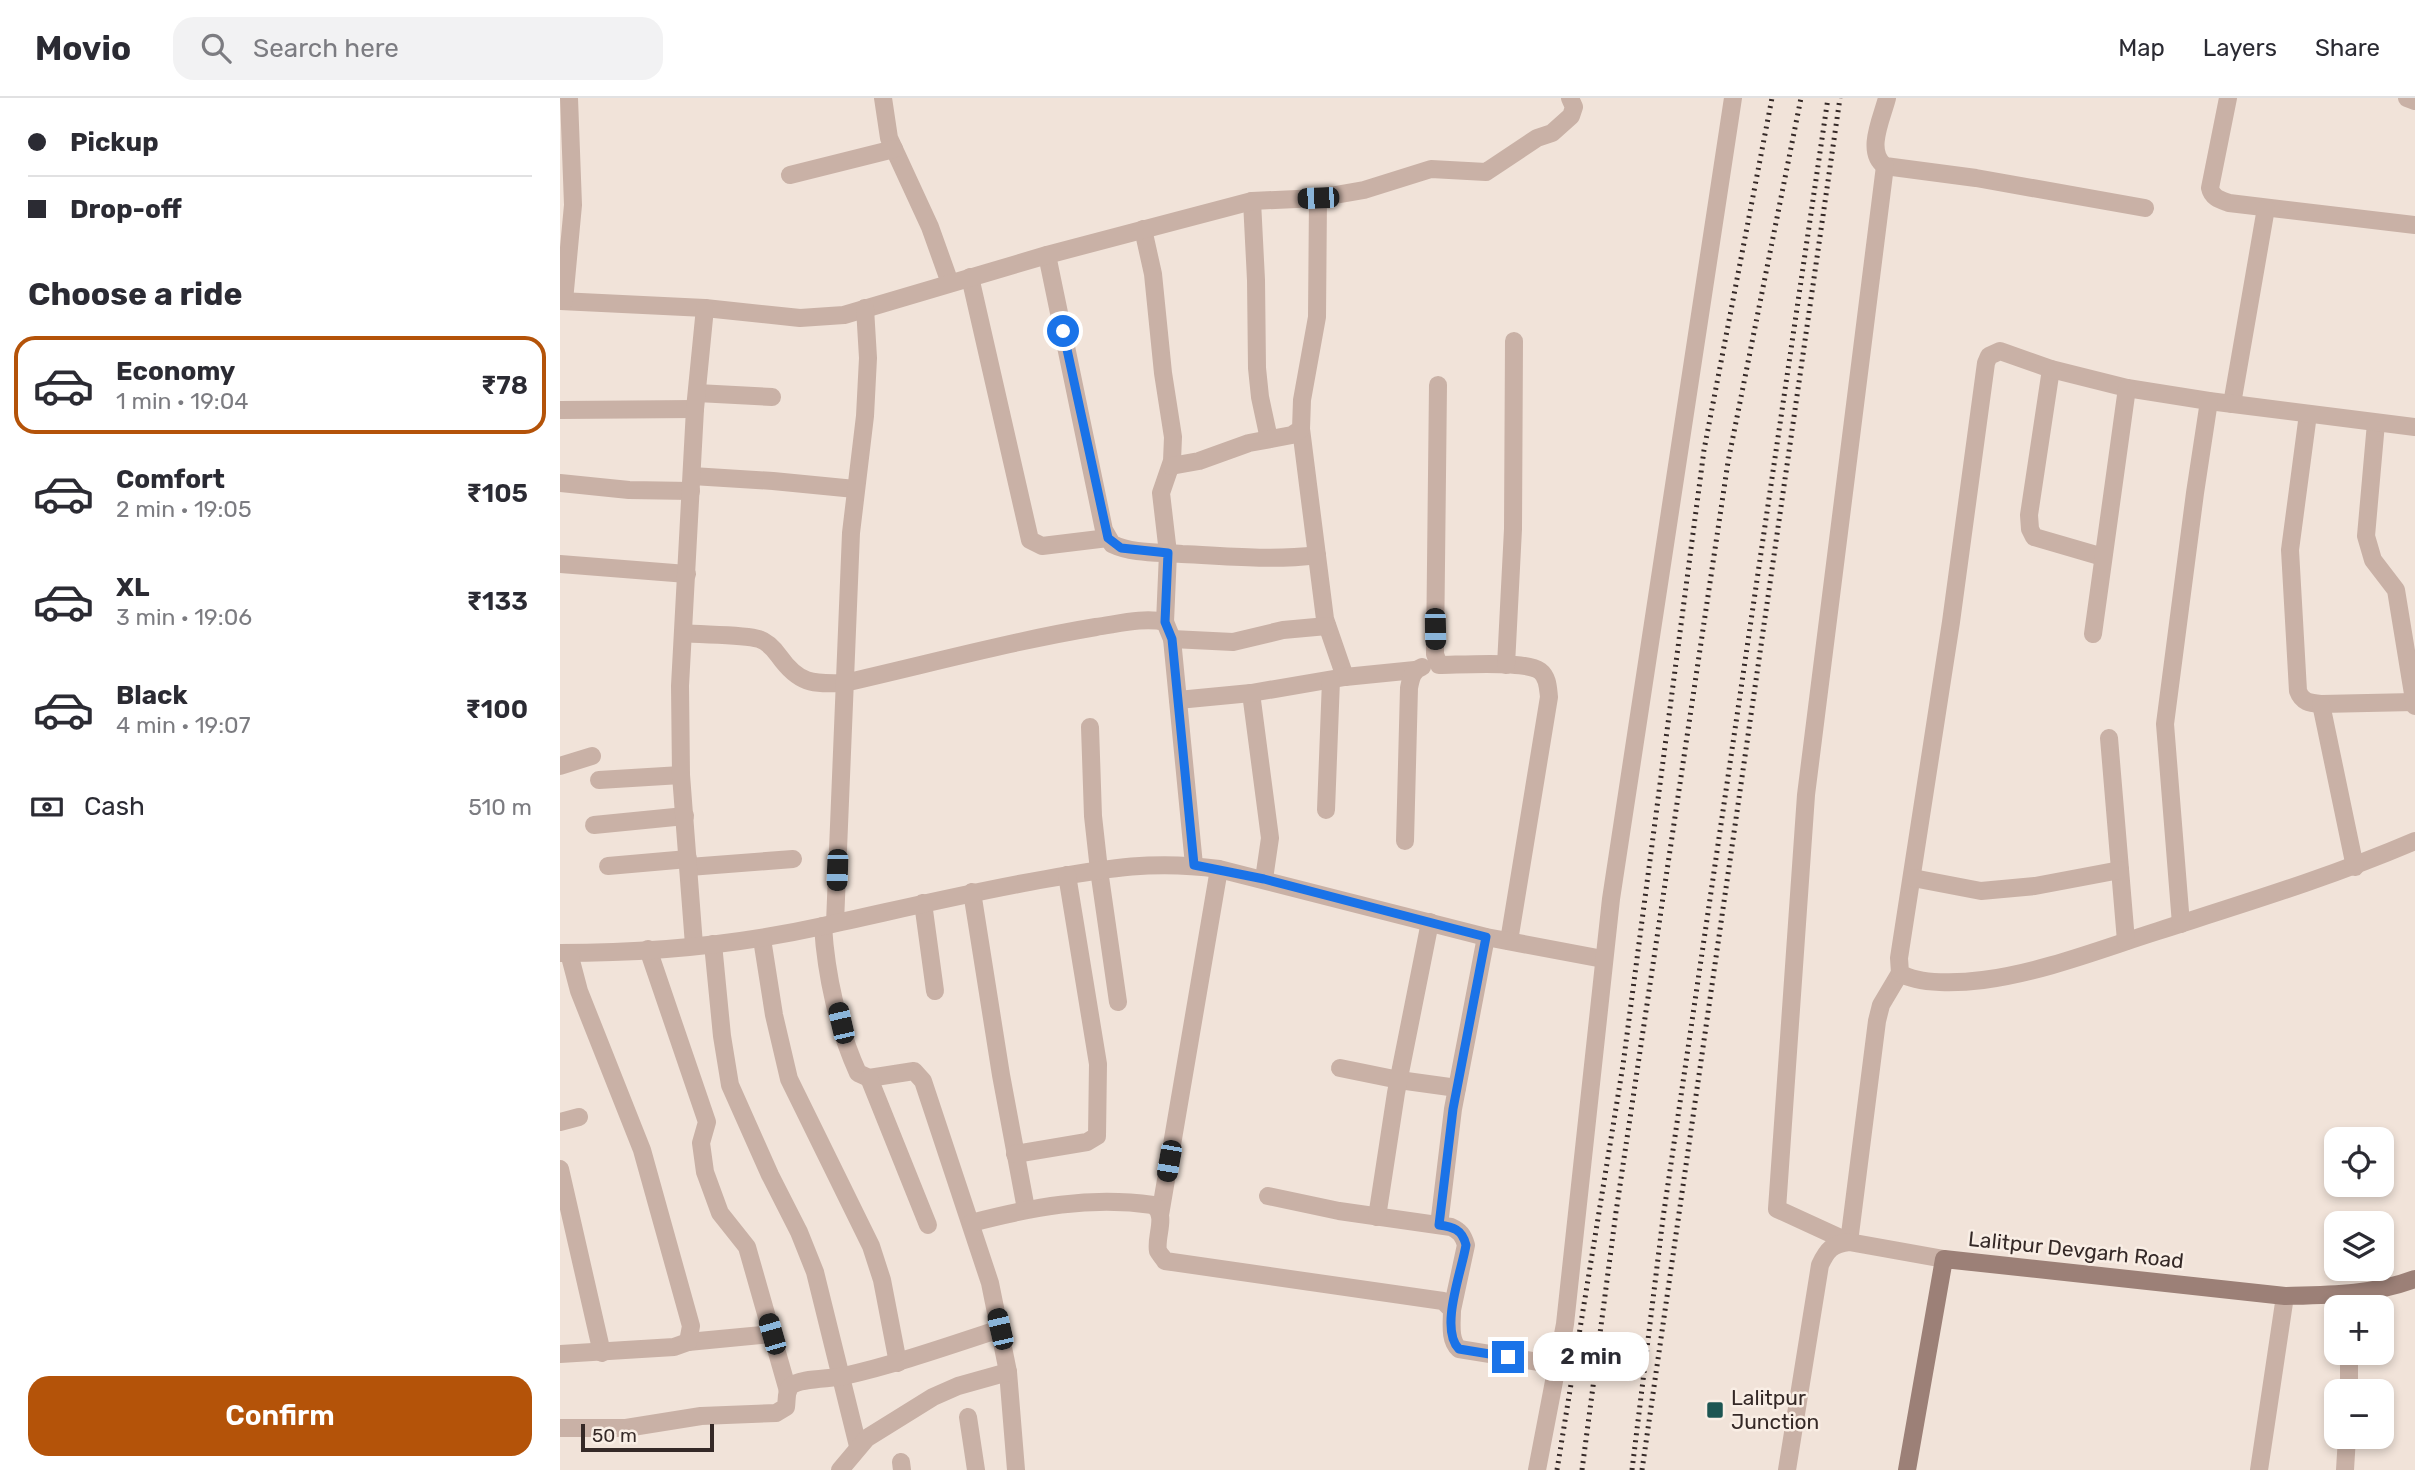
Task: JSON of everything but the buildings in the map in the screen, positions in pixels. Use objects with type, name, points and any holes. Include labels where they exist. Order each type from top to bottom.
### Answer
[{"type":"main road","name":"Lalitpur Devgarh Road","points":[[1907,1470],[1944,1259],[2324,1299]]},
{"type":"main road","name":"Lalitpur Devgarh Road","points":[[2359,1295],[2415,1279]]},
{"type":"street","points":[[569,98],[573,205],[562,301],[705,308],[800,318],[844,315],[1047,255],[1252,201],[1318,198],[1364,190],[1431,169],[1486,172],[1537,138],[1552,133],[1571,116],[1574,107],[1570,98]]},
{"type":"street","points":[[883,98],[886,123],[894,149],[930,227],[950,283]]},
{"type":"street","points":[[1536,1470],[1565,1324],[1603,959],[1733,98]]},
{"type":"street","points":[[1887,98],[1875,148],[1879,161],[1885,166],[1976,178],[2145,208]]},
{"type":"street","points":[[2228,98],[2210,188],[2211,194],[2218,199],[2266,208],[2415,225]]},
{"type":"street","points":[[2407,98],[2415,101]]},
{"type":"street","points":[[790,174],[894,149]]},
{"type":"street","points":[[1885,166],[1806,795],[1777,1209],[1849,1242],[1944,1259]]},
{"type":"street","points":[[1318,198],[1317,317],[1302,400],[1301,429],[1327,626],[1338,679],[1326,810]]},
{"type":"street","points":[[1252,201],[1257,368],[1269,439]]},
{"type":"street","points":[[2232,404],[2266,208]]},
{"type":"street","points":[[1143,229],[1153,274],[1163,373],[1173,437],[1171,466],[1161,493],[1168,553],[1165,622],[1172,639],[1194,865]]},
{"type":"street","points":[[1047,255],[1108,538],[1121,548],[1168,553],[1248,558],[1317,555]]},
{"type":"street","points":[[970,277],[1030,540],[1042,546],[1108,538]]},
{"type":"street","points":[[694,945],[681,775],[680,686],[696,401],[705,308]]},
{"type":"street","points":[[865,308],[868,358],[865,416],[850,533],[829,925],[824,953],[846,1046],[858,1073],[869,1078],[914,1071],[923,1081],[990,1283],[1008,1372],[1016,1470]]},
{"type":"street","points":[[1506,665],[1513,529],[1514,341]]},
{"type":"street","points":[[1849,1242],[1877,1021],[1881,1005],[1900,973],[1899,958],[1989,356],[2000,351],[2050,369],[2127,388],[2415,427]]},
{"type":"street","points":[[2050,369],[2029,515],[2030,529],[2034,537],[2103,557]]},
{"type":"street","points":[[1438,385],[1434,603],[1435,654],[1439,665]]},
{"type":"street","points":[[2093,634],[2127,388]]},
{"type":"street","points":[[560,410],[772,397]]},
{"type":"street","points":[[2181,924],[2165,724],[2209,401]]},
{"type":"street","points":[[2308,414],[2290,550],[2298,691],[2301,698],[2321,705],[2415,704],[2396,590],[2373,560],[2366,536],[2375,423]]},
{"type":"street","points":[[1171,466],[1199,461],[1239,446],[1292,435],[1301,429]]},
{"type":"street","points":[[560,483],[629,490],[691,484],[773,481],[855,489]]},
{"type":"street","points":[[560,564],[687,573]]},
{"type":"street","points":[[683,633],[758,639],[773,648],[790,672],[799,679],[819,684],[844,682],[1073,631],[1124,623],[1157,620],[1165,622]]},
{"type":"street","points":[[1172,639],[1233,642],[1283,630],[1327,626]]},
{"type":"street","points":[[1178,700],[1251,693],[1439,665],[1527,666],[1541,671],[1547,681],[1549,697],[1509,941]]},
{"type":"street","points":[[1405,841],[1409,688],[1415,670]]},
{"type":"street","points":[[1251,693],[1270,838],[1264,879]]},
{"type":"street","points":[[2321,705],[2355,867]]},
{"type":"street","points":[[1090,727],[1093,816],[1118,1002]]},
{"type":"street","points":[[2109,738],[2126,941]]},
{"type":"street","points":[[560,766],[592,756]]},
{"type":"street","points":[[599,780],[681,775]]},
{"type":"street","points":[[594,825],[685,816]]},
{"type":"street","points":[[1900,973],[1910,979],[1958,982],[1984,980],[2057,963],[2355,867],[2415,841]]},
{"type":"street","points":[[608,866],[793,859]]},
{"type":"street","points":[[688,1342],[691,1326],[642,1150],[565,953],[762,939],[972,892],[1147,864],[1194,865],[1219,869],[1486,937],[1603,959]]},
{"type":"street","points":[[1219,869],[1160,1214],[1158,1252],[1165,1261],[1443,1301],[1451,1310]]},
{"type":"street","points":[[1913,878],[1982,891],[2035,886],[2120,870]]},
{"type":"street","points":[[1015,1154],[1087,1142],[1097,1136],[1098,1064],[1067,875]]},
{"type":"street","points":[[972,892],[1026,1209]]},
{"type":"street","points":[[923,903],[935,991]]},
{"type":"street","points":[[1377,1217],[1399,1080],[1430,922]]},
{"type":"street","points":[[1439,1225],[1457,1088],[1486,937]]},
{"type":"street","points":[[762,939],[774,1015],[789,1079],[871,1246],[882,1280],[898,1363]]},
{"type":"street","points":[[713,944],[730,1085],[815,1272],[858,1446]]},
{"type":"street","points":[[648,949],[707,1122],[701,1143],[705,1171],[720,1213],[747,1247],[788,1391]]},
{"type":"street","points":[[1340,1068],[1457,1088]]},
{"type":"street","points":[[869,1078],[928,1225]]},
{"type":"street","points":[[560,1122],[579,1117]]},
{"type":"street","points":[[560,1169],[563,1195],[602,1353]]},
{"type":"street","points":[[1268,1196],[1459,1230],[1466,1245],[1451,1310],[1455,1345],[1459,1349],[1557,1365]]},
{"type":"street","points":[[971,1223],[1026,1209],[1084,1202],[1143,1203],[1158,1208],[1160,1214]]},
{"type":"street","points":[[1787,1470],[1819,1265],[1828,1249],[1837,1243],[1849,1242]]},
{"type":"street","points":[[2259,1470],[2285,1296]]},
{"type":"street","points":[[560,1427],[626,1427],[701,1416],[776,1413],[786,1407],[790,1386],[797,1382],[839,1377],[898,1363],[1000,1329]]},
{"type":"street","points":[[560,1354],[674,1347],[688,1342],[772,1334]]},
{"type":"street","points":[[840,1470],[867,1438],[933,1397],[958,1386],[1008,1372]]},
{"type":"street","points":[[968,1417],[976,1470]]},
{"type":"street","points":[[2345,1470],[2346,1449]]},
{"type":"railway","points":[[1557,1470],[1623,1065],[1704,450],[1772,98]]},
{"type":"railway","points":[[1582,1470],[1616,1212],[1728,462],[1801,98]]},
{"type":"railway","points":[[1632,1470],[1663,1218],[1828,98]]},
{"type":"railway","points":[[1642,1470],[1840,98]]},
{"type":"place","name":"Lalitpur Junction","points":[[1715,1410]]},
{"type":"route","points":[[1063,331],[1104,530],[1112,544],[1121,548],[1168,553],[1165,622],[1172,639],[1194,865],[1264,879],[1486,937],[1453,1109],[1439,1225],[1459,1230],[1466,1245],[1451,1310],[1455,1345],[1459,1349],[1508,1357]]}]
